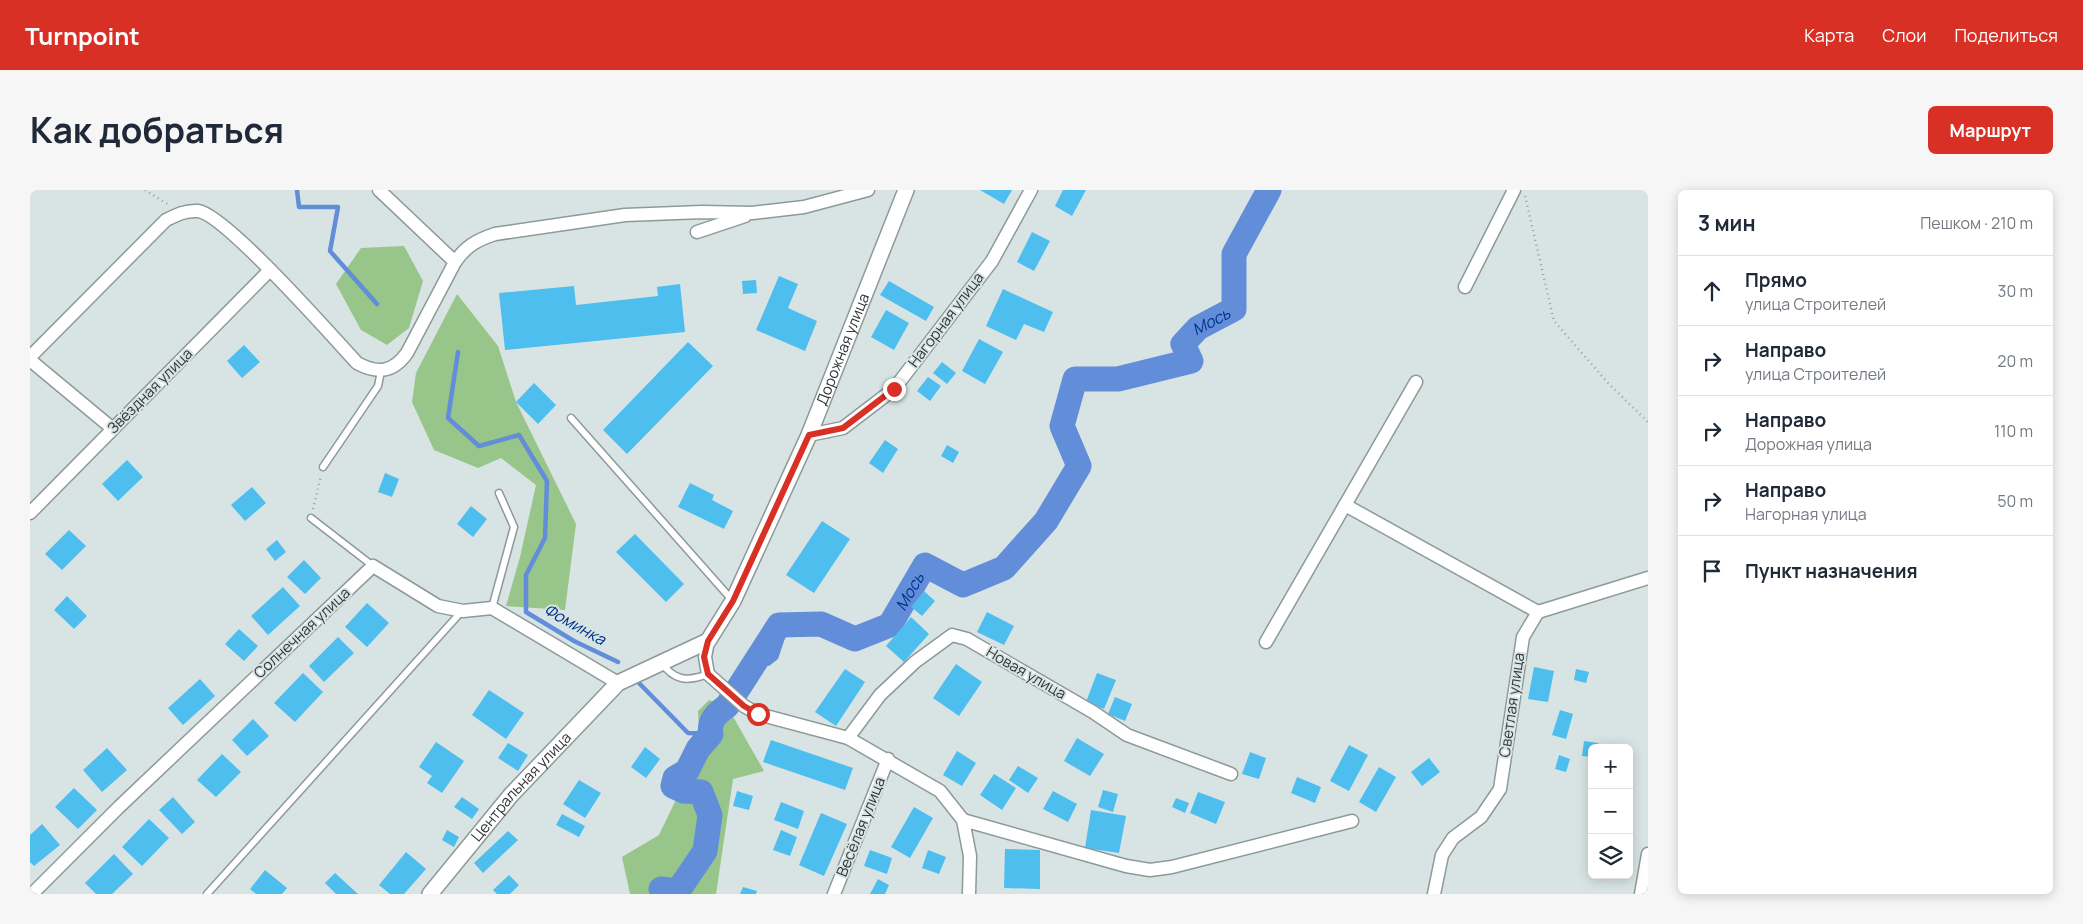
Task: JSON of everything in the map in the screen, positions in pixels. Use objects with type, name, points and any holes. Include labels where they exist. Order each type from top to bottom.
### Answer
[{"type":"street","points":[[379,190],[455,262]]},
{"type":"street","points":[[113,429],[30,359],[166,220],[182,212],[200,211],[218,220],[270,270],[357,363],[370,370],[381,371],[390,369],[401,362],[462,250],[477,240],[496,234],[625,215],[702,212],[752,213],[804,207],[868,190]]},
{"type":"street","name":"Дорожная улица","points":[[708,641],[733,601],[809,435],[906,190]]},
{"type":"street","name":"Нагорная улица","points":[[809,435],[843,428],[894,389],[992,261],[1031,190]]},
{"type":"street","points":[[1465,287],[1514,190]]},
{"type":"street","points":[[697,232],[752,213]]},
{"type":"street","name":"Звёздная улица","points":[[30,513],[270,270]]},
{"type":"street","points":[[1266,642],[1416,382]]},
{"type":"street","points":[[1345,505],[1538,612],[1648,578]]},
{"type":"street","points":[[372,566],[438,606],[463,611],[492,608],[618,683]]},
{"type":"street","name":"Солнечная улица","points":[[32,894],[119,807],[372,566]]},
{"type":"street","name":"Светлая улица","points":[[1434,894],[1442,855],[1453,838],[1482,817],[1500,789],[1522,637],[1538,612]]},
{"type":"street","name":"Новая улица","points":[[848,738],[880,695],[915,662],[952,635],[967,639],[1093,712],[1127,735],[1231,774]]},
{"type":"street","points":[[708,641],[704,657],[708,674],[744,706],[758,714],[848,738],[888,759],[940,791],[963,820],[970,856],[969,894]]},
{"type":"street","name":"Центральная улица","points":[[430,894],[510,795],[618,683],[661,661],[708,641]]},
{"type":"street","name":"Весёлая улица","points":[[834,894],[888,759]]},
{"type":"street","points":[[963,820],[1126,866],[1150,870],[1172,867],[1352,821]]},
{"type":"street","points":[[1642,894],[1648,854]]},
{"type":"lane","points":[[323,467],[378,386],[381,371]]},
{"type":"lane","points":[[571,418],[733,601]]},
{"type":"lane","points":[[492,608],[514,527],[500,493]]},
{"type":"lane","points":[[310,518],[372,566]]},
{"type":"lane","points":[[207,894],[463,611]]},
{"type":"lane","points":[[661,661],[669,674],[683,679],[698,678],[708,674]]},
{"type":"path","points":[[145,190],[182,212]]},
{"type":"path","points":[[1523,190],[1554,321],[1608,383],[1648,422]]},
{"type":"path","points":[[310,518],[323,467]]},
{"type":"green space","points":[[404,246],[423,281],[409,328],[387,345],[361,330],[336,284],[361,248]]},
{"type":"green space","points":[[457,294],[498,346],[516,402],[576,524],[565,610],[506,606],[520,557],[536,485],[501,458],[478,468],[434,450],[412,402],[416,373]]},
{"type":"green space","points":[[709,700],[727,706],[764,771],[733,779],[716,894],[630,894],[622,857],[659,835],[700,750],[698,711]]},
{"type":"water","points":[[774,625],[776,631],[784,630],[787,632],[778,659],[769,666],[763,664],[764,659],[756,650],[763,633]]},
{"type":"building","points":[[980,190],[1012,190],[1004,204]]},
{"type":"building","points":[[1063,190],[1086,190],[1072,216],[1055,206]]},
{"type":"building","points":[[1032,232],[1050,241],[1034,271],[1017,262]]},
{"type":"building","points":[[779,276],[798,284],[788,308],[817,321],[805,351],[756,330]]},
{"type":"building","points":[[756,280],[757,293],[743,294],[742,281]]},
{"type":"building","points":[[889,281],[934,307],[926,321],[880,295]]},
{"type":"building","points":[[680,284],[685,332],[505,350],[499,293],[574,286],[576,305],[658,296],[657,287]]},
{"type":"building","points":[[1003,289],[1053,312],[1044,332],[1024,324],[1016,340],[986,326]]},
{"type":"building","points":[[886,310],[909,323],[894,350],[871,337]]},
{"type":"building","points":[[979,339],[1003,352],[985,384],[962,371]]},
{"type":"building","points":[[688,342],[713,366],[627,454],[603,430]]},
{"type":"building","points":[[244,345],[260,362],[242,378],[227,361]]},
{"type":"building","points":[[942,362],[956,373],[947,384],[933,373]]},
{"type":"building","points":[[928,377],[941,386],[930,401],[917,391]]},
{"type":"building","points":[[534,383],[556,405],[538,424],[516,402]]},
{"type":"building","points":[[885,440],[898,449],[883,473],[869,463]]},
{"type":"building","points":[[947,445],[959,452],[953,463],[941,456]]},
{"type":"building","points":[[127,460],[143,477],[118,501],[102,484]]},
{"type":"building","points":[[385,473],[399,479],[392,497],[378,492]]},
{"type":"building","points":[[690,483],[714,495],[712,500],[733,511],[724,529],[678,507]]},
{"type":"building","points":[[252,487],[266,503],[245,521],[231,505]]},
{"type":"building","points":[[471,506],[487,519],[473,537],[457,524]]},
{"type":"building","points":[[822,521],[850,539],[814,593],[786,575]]},
{"type":"building","points":[[69,530],[86,546],[62,570],[45,554]]},
{"type":"building","points":[[635,534],[684,584],[666,602],[616,552]]},
{"type":"building","points":[[277,540],[286,552],[275,561],[266,549]]},
{"type":"building","points":[[304,560],[321,578],[305,594],[287,577]]},
{"type":"building","points":[[283,587],[300,606],[268,635],[251,616]]},
{"type":"building","points":[[924,591],[935,601],[922,616],[911,607]]},
{"type":"building","points":[[67,596],[87,616],[74,629],[54,610]]},
{"type":"building","points":[[367,603],[389,623],[367,647],[345,627]]},
{"type":"building","points":[[987,612],[1014,626],[1004,645],[977,632]]},
{"type":"building","points":[[911,617],[929,634],[904,662],[886,646]]},
{"type":"building","points":[[239,629],[258,646],[244,661],[225,644]]},
{"type":"building","points":[[338,637],[354,653],[324,682],[309,666]]},
{"type":"building","points":[[956,664],[982,682],[959,716],[933,698]]},
{"type":"building","points":[[1534,667],[1554,671],[1548,702],[1528,699]]},
{"type":"building","points":[[845,669],[865,682],[836,726],[815,712]]},
{"type":"building","points":[[1576,669],[1589,672],[1586,683],[1574,680]]},
{"type":"building","points":[[303,673],[323,692],[295,722],[274,703]]},
{"type":"building","points":[[1097,673],[1116,680],[1104,709],[1086,702]]},
{"type":"building","points":[[200,679],[215,696],[183,725],[168,708]]},
{"type":"building","points":[[489,690],[524,713],[506,739],[472,715]]},
{"type":"building","points":[[1115,697],[1132,704],[1125,721],[1108,714]]},
{"type":"building","points":[[1560,710],[1573,714],[1566,739],[1552,735]]},
{"type":"building","points":[[253,719],[269,736],[247,756],[232,740]]},
{"type":"building","points":[[1077,738],[1104,754],[1090,776],[1064,761]]},
{"type":"building","points":[[771,740],[853,768],[845,790],[763,762]]},
{"type":"building","points":[[1584,741],[1598,743],[1588,744],[1588,757],[1582,756]]},
{"type":"building","points":[[436,742],[464,761],[442,793],[427,783],[432,776],[419,767]]},
{"type":"building","points":[[508,743],[528,755],[518,771],[498,758]]},
{"type":"building","points":[[1349,745],[1368,755],[1349,791],[1330,781]]},
{"type":"building","points":[[645,747],[660,759],[646,778],[631,767]]},
{"type":"building","points":[[107,748],[127,770],[102,792],[83,770]]},
{"type":"building","points":[[957,751],[976,763],[962,786],[943,775]]},
{"type":"building","points":[[1250,752],[1266,758],[1259,779],[1242,774]]},
{"type":"building","points":[[222,754],[241,772],[216,797],[197,780]]},
{"type":"building","points":[[1559,755],[1570,759],[1566,772],[1555,769]]},
{"type":"building","points":[[1429,758],[1440,772],[1422,786],[1411,772]]},
{"type":"building","points":[[1018,766],[1038,778],[1028,793],[1009,780]]},
{"type":"building","points":[[1379,767],[1396,777],[1376,812],[1359,802]]},
{"type":"building","points":[[994,774],[1016,788],[1002,810],[980,795]]},
{"type":"building","points":[[1297,777],[1321,787],[1315,803],[1291,793]]},
{"type":"building","points":[[579,780],[601,793],[585,818],[563,804]]},
{"type":"building","points":[[74,788],[97,810],[78,829],[55,807]]},
{"type":"building","points":[[1103,790],[1118,794],[1113,812],[1098,807]]},
{"type":"building","points":[[737,791],[753,796],[749,810],[733,806]]},
{"type":"building","points":[[1053,791],[1077,804],[1068,822],[1043,809]]},
{"type":"building","points":[[1198,792],[1225,802],[1216,824],[1190,813]]},
{"type":"building","points":[[173,797],[195,822],[182,834],[159,810]]},
{"type":"building","points":[[462,797],[479,809],[472,819],[454,807]]},
{"type":"building","points":[[1176,798],[1189,803],[1185,813],[1172,807]]},
{"type":"building","points":[[781,802],[804,811],[798,829],[774,820]]},
{"type":"building","points":[[914,807],[933,818],[910,858],[891,847]]},
{"type":"building","points":[[1091,810],[1126,816],[1119,853],[1085,848]]},
{"type":"building","points":[[821,813],[847,824],[824,876],[799,865]]},
{"type":"building","points":[[562,814],[585,826],[579,837],[556,825]]},
{"type":"building","points":[[149,819],[169,838],[142,866],[122,847]]},
{"type":"building","points":[[42,824],[60,845],[34,866],[30,862],[30,835]]},
{"type":"building","points":[[447,830],[459,837],[454,847],[442,840]]},
{"type":"building","points":[[781,830],[797,837],[790,856],[773,850]]},
{"type":"building","points":[[508,831],[518,840],[483,873],[474,863]]},
{"type":"building","points":[[1005,849],[1040,850],[1040,889],[1004,888]]},
{"type":"building","points":[[870,850],[892,858],[887,874],[864,866]]},
{"type":"building","points":[[928,850],[946,857],[939,874],[922,868]]},
{"type":"building","points":[[406,852],[426,869],[404,894],[390,894],[379,885]]},
{"type":"building","points":[[114,854],[133,874],[112,894],[96,894],[85,883]]},
{"type":"building","points":[[265,870],[287,888],[282,894],[256,894],[250,889]]},
{"type":"building","points":[[335,873],[358,894],[336,894],[325,883]]},
{"type":"building","points":[[509,875],[519,885],[510,894],[497,894],[493,890]]},
{"type":"building","points":[[878,879],[889,885],[885,894],[870,894]]},
{"type":"building","points":[[743,887],[757,891],[756,894],[740,894]]},
{"type":"waterway","name":"Фоминка","points":[[297,190],[299,207],[338,207],[330,251],[377,304]]},
{"type":"waterway","name":"Мось","points":[[663,894],[661,889],[678,891],[705,851],[710,815],[701,792],[684,791],[673,786],[675,778],[687,771],[698,749],[711,734],[712,721],[727,706],[779,625],[821,624],[855,639],[890,625],[925,565],[963,585],[1004,568],[1046,521],[1079,466],[1062,426],[1075,379],[1118,379],[1191,361],[1183,344],[1198,328],[1234,309],[1234,254],[1269,190]]},
{"type":"waterway","name":"Фоминка","points":[[458,352],[448,418],[479,446],[519,435],[547,481],[545,538],[526,575],[526,612],[574,641],[618,662]]},
{"type":"waterway","name":"Фоминка","points":[[639,683],[688,733],[711,734]]},
{"type":"route","points":[[758,714],[744,706],[708,674],[704,657],[708,641],[733,601],[809,435],[843,428],[894,389]]}]
